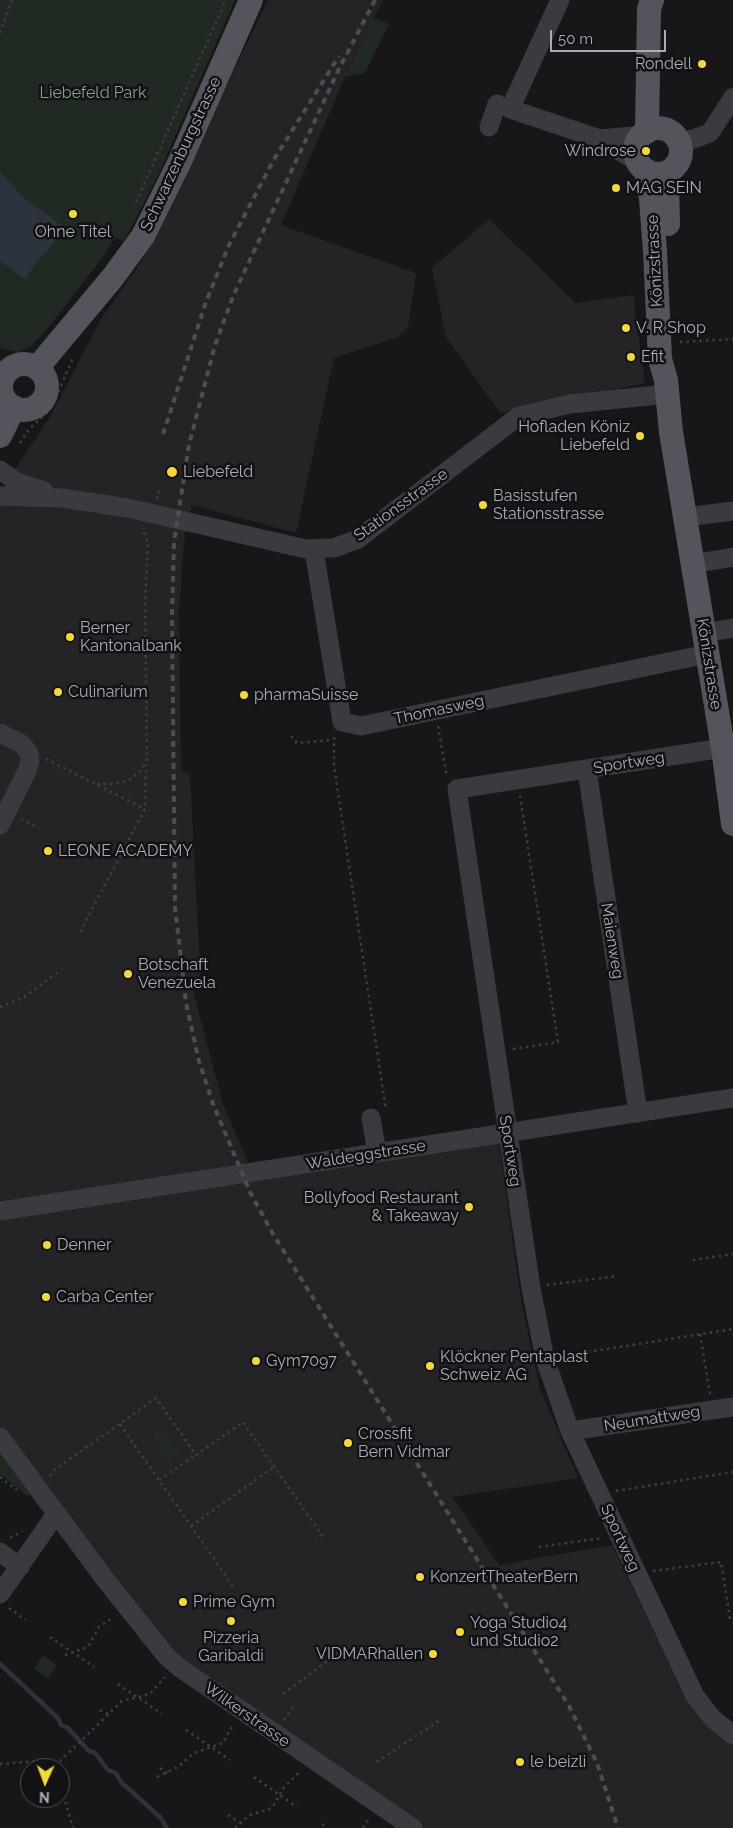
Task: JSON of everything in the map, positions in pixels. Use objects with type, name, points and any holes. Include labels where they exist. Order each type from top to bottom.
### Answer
[{"type":"main road","name":"Schwarzenburgstrasse","points":[[37,368],[143,236],[180,161],[251,0]]},
{"type":"main road","points":[[652,0],[648,9],[659,135],[680,159],[670,171],[657,174],[642,167],[636,149],[659,135]]},
{"type":"main road","points":[[659,0],[662,9],[663,105],[659,135]]},
{"type":"main road","name":"Könizstrasse","points":[[642,167],[651,200],[655,243],[660,359],[723,748],[733,824]]},
{"type":"main road","name":"Könizstrasse","points":[[666,387],[670,337],[667,182],[670,171]]},
{"type":"main road","points":[[22,364],[37,368],[42,373],[47,387],[42,401],[29,409],[14,407],[8,403],[2,390],[2,375],[22,364]]},
{"type":"main road","points":[[8,442],[14,407]]},
{"type":"street","points":[[488,127],[522,82],[560,0]]},
{"type":"street","points":[[600,139],[709,134],[728,116],[733,97]]},
{"type":"street","points":[[504,106],[563,128],[600,139],[642,167]]},
{"type":"street","name":"Stationsstrasse","points":[[0,496],[62,498],[145,512],[314,550],[334,548],[358,539],[519,416],[570,404],[666,387]]},
{"type":"street","name":"Stationsstrasse","points":[[0,470],[18,482],[62,498]]},
{"type":"street","points":[[686,517],[733,511]]},
{"type":"street","points":[[314,550],[342,722]]},
{"type":"street","points":[[693,564],[733,557]]},
{"type":"street","name":"Thomasweg","points":[[342,722],[361,726],[436,711],[706,643],[733,628]]},
{"type":"street","points":[[0,733],[22,744],[30,756],[28,771],[0,826]]},
{"type":"street","name":"Sportweg","points":[[723,748],[457,789],[507,1133],[531,1288],[545,1359],[570,1431],[695,1696],[719,1725],[733,1735]]},
{"type":"street","name":"Maienweg","points":[[587,770],[638,1113]]},
{"type":"street","name":"Waldeggstrasse","points":[[0,1211],[733,1098]]},
{"type":"street","points":[[377,1153],[379,1114]]},
{"type":"street","name":"Neumattweg","points":[[570,1431],[733,1407]]},
{"type":"street","name":"Wilkerstrasse","points":[[0,1437],[56,1514],[101,1585],[156,1645],[180,1668],[413,1828]]},
{"type":"street","points":[[3,1600],[20,1567],[56,1514]]},
{"type":"street","points":[[0,1552],[20,1567]]},
{"type":"path","points":[[0,33],[12,0]]},
{"type":"path","points":[[135,204],[226,0]]},
{"type":"path","points":[[700,340],[733,339]]},
{"type":"path","points":[[8,442],[29,429],[50,410],[74,355]]},
{"type":"path","points":[[80,932],[145,809],[148,753],[145,603],[148,542],[142,529],[145,512]]},
{"type":"path","points":[[436,711],[449,790],[457,789]]},
{"type":"path","points":[[342,722],[333,740],[334,766],[379,1114]]},
{"type":"path","points":[[291,736],[297,743],[333,740]]},
{"type":"path","points":[[30,756],[51,760],[145,809]]},
{"type":"path","points":[[97,784],[115,784],[130,780],[146,764]]},
{"type":"path","points":[[495,1052],[558,1042],[517,780]]},
{"type":"path","points":[[0,1007],[22,998],[58,972]]},
{"type":"path","points":[[693,1260],[733,1254]]},
{"type":"path","points":[[531,1288],[617,1276]]},
{"type":"path","points":[[545,1359],[733,1329]]},
{"type":"path","points":[[700,1334],[713,1410]]},
{"type":"path","points":[[48,1481],[54,1470],[156,1398],[196,1455]]},
{"type":"path","points":[[159,1480],[243,1422],[322,1535],[316,1539]]},
{"type":"path","points":[[120,1424],[235,1589]]},
{"type":"path","points":[[191,1526],[274,1467]]},
{"type":"path","points":[[600,1494],[733,1472]]},
{"type":"path","points":[[539,1547],[620,1536]]},
{"type":"path","points":[[638,1574],[721,1562],[730,1619]]},
{"type":"path","points":[[3,1600],[26,1620]]},
{"type":"path","points":[[65,1655],[88,1647],[99,1627]]},
{"type":"path","points":[[50,1637],[94,1667]]},
{"type":"path","points":[[283,1694],[342,1650]]},
{"type":"path","points":[[64,1758],[122,1701],[150,1694],[163,1680]]},
{"type":"path","points":[[118,1684],[162,1714]]},
{"type":"path","points":[[100,1710],[108,1714]]},
{"type":"path","points":[[377,1762],[440,1720]]},
{"type":"path","points":[[157,1777],[178,1768],[194,1753],[223,1743],[232,1727]]},
{"type":"path","points":[[186,1730],[230,1760]]},
{"type":"path","points":[[0,1764],[20,1762]]},
{"type":"path","points":[[160,1768],[167,1772]]},
{"type":"path","points":[[235,1828],[250,1815],[272,1808],[284,1787],[299,1772]]},
{"type":"path","points":[[254,1777],[298,1808]]},
{"type":"path","points":[[67,1808],[73,1828]]},
{"type":"path","points":[[228,1815],[240,1823]]},
{"type":"path","points":[[363,1828],[368,1819]]},
{"type":"path","points":[[322,1824],[327,1828]]},
{"type":"shaded area","points":[[268,0],[383,0],[345,77],[281,225],[416,273],[408,327],[398,337],[334,358],[296,533],[192,505],[185,530],[179,610],[181,770],[190,774],[201,987],[193,990],[222,1101],[248,1163],[387,1142],[499,1143],[522,1306],[540,1389],[578,1478],[453,1497],[499,1565],[612,1545],[687,1701],[709,1727],[733,1745],[733,1828],[416,1828],[179,1662],[0,1428],[0,491],[50,417],[101,319],[142,261]]},
{"type":"shaded area","points":[[0,172],[25,199],[62,226],[59,236],[25,279],[0,261]]},
{"type":"shaded area","points":[[489,219],[576,303],[633,295],[645,383],[500,413],[446,337],[432,268]]},
{"type":"green space","name":"Liebefeld Park","points":[[0,0],[235,0],[158,175],[129,232],[123,241],[117,238],[113,240],[106,253],[45,332],[29,348],[18,352],[0,348]]},
{"type":"green space","points":[[373,18],[389,24],[365,73],[345,77]]},
{"type":"green space","points":[[158,1426],[161,1431],[164,1430],[180,1454],[168,1462],[152,1438],[154,1436],[151,1431]]},
{"type":"green space","points":[[0,1453],[30,1493],[27,1496],[0,1474]]},
{"type":"green space","points":[[43,1655],[57,1665],[48,1678],[34,1669]]},
{"type":"waterway","points":[[0,1664],[58,1718],[61,1725],[68,1728],[89,1751],[95,1753],[108,1770],[116,1773],[121,1782],[160,1817],[167,1828]]},
{"type":"railway","points":[[375,0],[339,69],[234,294],[215,345],[189,445],[174,542],[172,615],[175,907],[186,1003],[199,1061],[213,1104],[250,1192],[273,1234],[569,1706],[597,1763],[618,1828]]},
{"type":"railway","points":[[163,434],[206,302],[229,245],[273,161],[339,56]]},
{"type":"place","name":"Rondell","points":[[702,64]]},
{"type":"place","name":"Windrose","points":[[646,151]]},
{"type":"place","name":"MAG SEIN","points":[[616,188]]},
{"type":"place","name":"Ohne Titel","points":[[73,214]]},
{"type":"place","name":"V. R Shop","points":[[626,328]]},
{"type":"place","name":"Efit","points":[[631,357]]},
{"type":"place","name":"Hofladen Köniz Liebefeld","points":[[640,436]]},
{"type":"place","name":"Liebefeld","points":[[172,472]]},
{"type":"place","name":"Basisstufen Stationsstrasse","points":[[483,505]]},
{"type":"place","name":"Berner Kantonalbank","points":[[70,637]]},
{"type":"place","name":"Culinarium","points":[[58,692]]},
{"type":"place","name":"pharmaSuisse","points":[[244,695]]},
{"type":"place","name":"LEONE ACADEMY","points":[[48,851]]},
{"type":"place","name":"Botschaft Venezuela","points":[[128,974]]},
{"type":"place","name":"Bollyfood Restaurant & Takeaway","points":[[469,1207]]},
{"type":"place","name":"Denner","points":[[47,1245]]},
{"type":"place","name":"Carba Center","points":[[46,1297]]},
{"type":"place","name":"Gym7097","points":[[256,1361]]},
{"type":"place","name":"Klöckner Pentaplast Schweiz AG","points":[[430,1366]]},
{"type":"place","name":"Crossfit Bern Vidmar","points":[[348,1443]]},
{"type":"place","name":"KonzertTheaterBern","points":[[420,1577]]},
{"type":"place","name":"Prime Gym","points":[[183,1602]]},
{"type":"place","name":"Pizzeria Garibaldi","points":[[231,1621]]},
{"type":"place","name":"Yoga Studio4 und Studio2","points":[[460,1632]]},
{"type":"place","name":"VIDMARhallen","points":[[433,1654]]},
{"type":"place","name":"le beizli","points":[[520,1762]]}]
